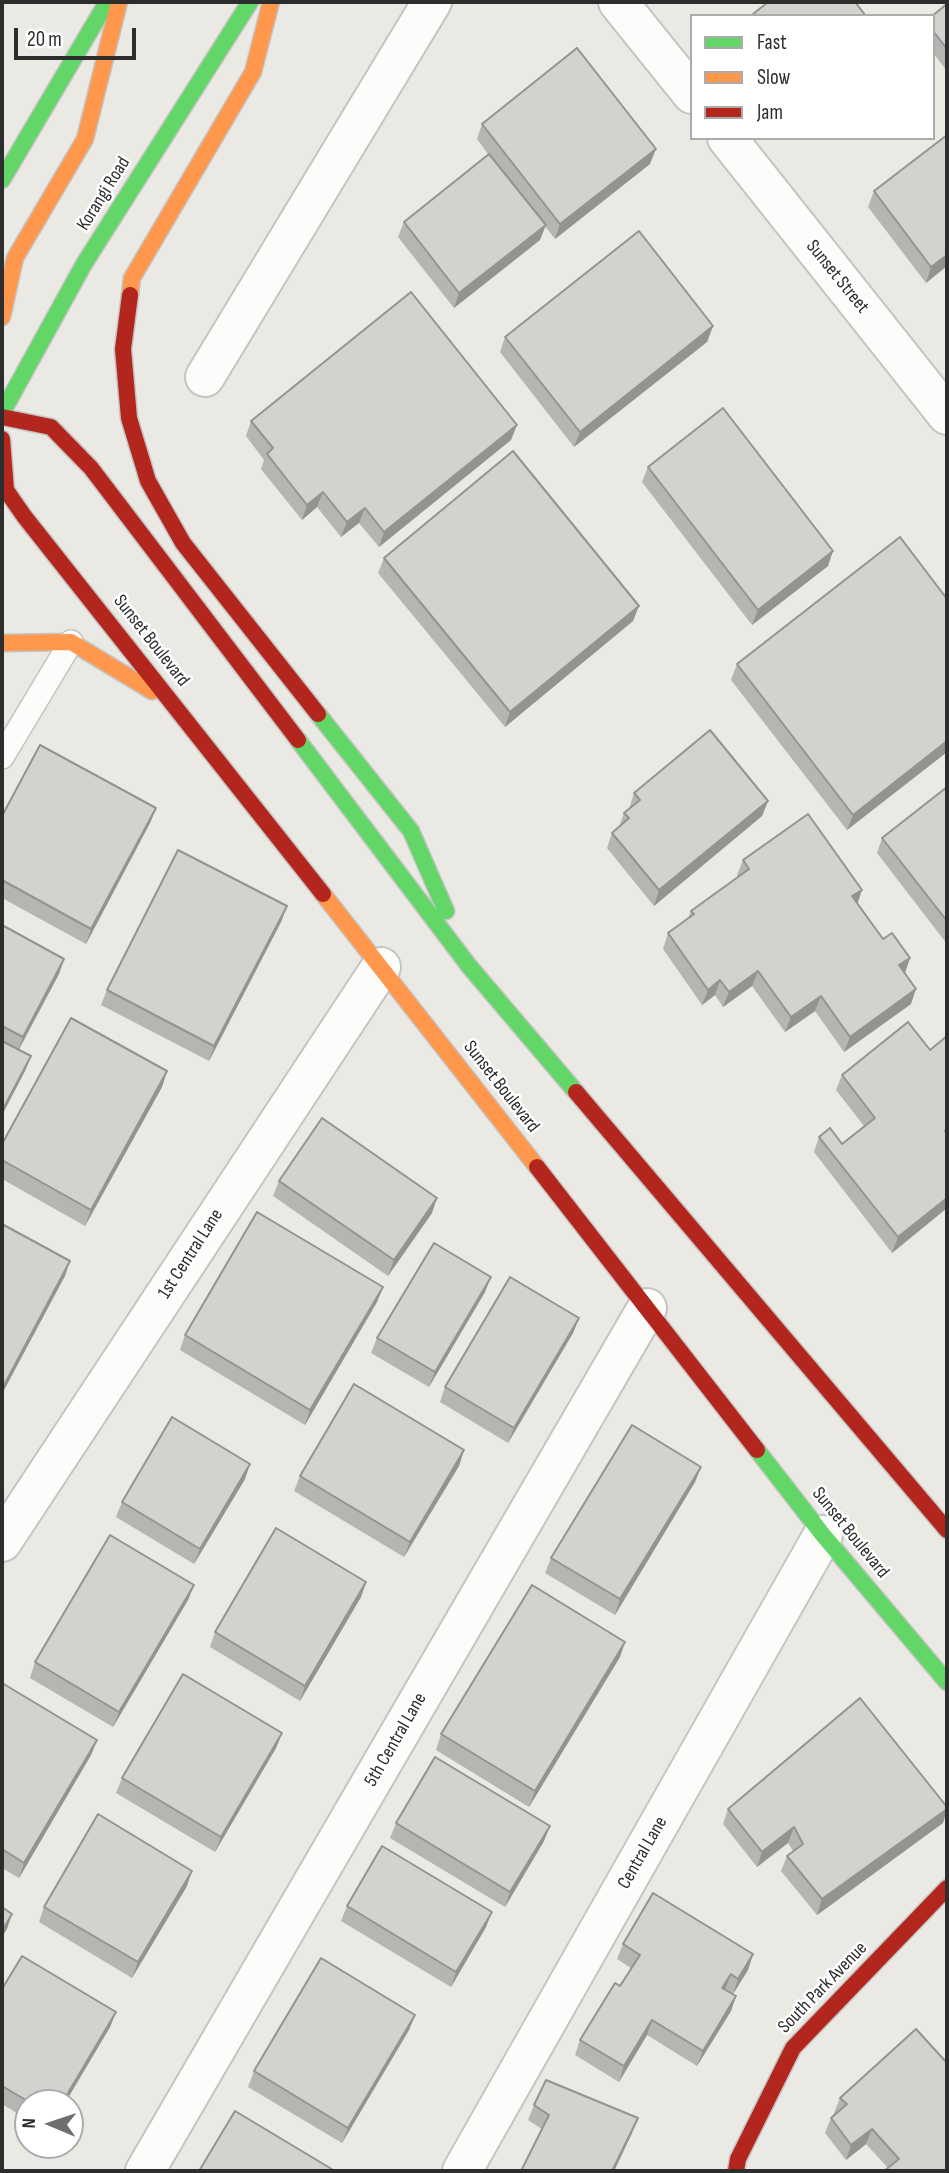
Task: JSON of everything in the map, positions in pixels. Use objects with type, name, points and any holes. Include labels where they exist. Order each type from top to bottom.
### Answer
[{"type":"main road","points":[[2,180],[107,2]]},
{"type":"main road","points":[[2,317],[15,258],[85,139],[120,2]]},
{"type":"main road","name":"Korangi Road","points":[[2,415],[84,264],[250,2]]},
{"type":"main road","points":[[271,2],[253,72],[132,278],[123,349],[129,418],[148,481],[183,543],[411,831],[469,966]]},
{"type":"main road","points":[[2,415],[51,427],[91,468],[469,966],[947,1530]]},
{"type":"main road","name":"Sunset Boulevard","points":[[2,439],[6,490],[24,516],[381,967],[823,1535],[947,1682]]},
{"type":"main road","points":[[2,643],[71,642],[174,705]]},
{"type":"main road","name":"South Park Avenue","points":[[736,2171],[738,2159],[793,2048],[947,1888]]},
{"type":"street","points":[[205,377],[432,2]]},
{"type":"street","points":[[618,2],[690,92]]},
{"type":"street","name":"Sunset Street","points":[[729,140],[947,415]]},
{"type":"street","name":"1st Central Lane","points":[[2,1542],[381,967]]},
{"type":"street","name":"5th Central Lane","points":[[145,2171],[647,1308]]},
{"type":"street","name":"Central Lane","points":[[462,2171],[823,1535]]},
{"type":"lane","points":[[2,758],[71,642]]},
{"type":"building","points":[[768,2],[855,2],[864,14],[753,14]]},
{"type":"building","points":[[947,4],[947,49],[935,34],[934,14]]},
{"type":"building","points":[[577,48],[656,149],[560,224],[482,124]]},
{"type":"building","points":[[947,135],[947,255],[931,267],[874,191]]},
{"type":"building","points":[[489,154],[546,225],[459,293],[404,222]]},
{"type":"building","points":[[639,231],[713,326],[580,432],[505,337]]},
{"type":"building","points":[[411,292],[517,425],[384,532],[365,508],[347,522],[323,492],[307,505],[267,454],[273,448],[251,421]]},
{"type":"building","points":[[723,408],[833,551],[758,610],[648,467]]},
{"type":"building","points":[[513,451],[639,606],[510,712],[384,558]]},
{"type":"building","points":[[900,537],[947,599],[947,741],[853,815],[737,664]]},
{"type":"building","points":[[710,730],[768,801],[659,890],[612,833],[629,818],[624,813],[640,800],[634,793]]},
{"type":"building","points":[[40,745],[156,808],[91,929],[2,880],[2,816]]},
{"type":"building","points":[[947,787],[947,921],[882,838]]},
{"type":"building","points":[[808,814],[862,890],[852,896],[883,939],[892,933],[910,958],[899,965],[916,989],[850,1037],[821,996],[791,1017],[758,971],[729,992],[720,980],[708,990],[668,933],[694,914],[691,911],[749,869],[743,860]]},
{"type":"building","points":[[178,850],[287,906],[214,1046],[107,990]]},
{"type":"building","points":[[2,925],[64,959],[23,1037],[2,1026]]},
{"type":"building","points":[[71,1018],[167,1071],[91,1210],[2,1160],[2,1144]]},
{"type":"building","points":[[908,1022],[930,1050],[947,1036],[947,1198],[898,1237],[819,1137],[830,1128],[842,1144],[875,1118],[842,1075]]},
{"type":"building","points":[[2,1041],[31,1056],[2,1111]]},
{"type":"building","points":[[322,1118],[437,1198],[394,1260],[279,1181]]},
{"type":"building","points":[[257,1212],[383,1287],[310,1410],[185,1335]]},
{"type":"building","points":[[2,1224],[70,1261],[2,1389]]},
{"type":"building","points":[[434,1243],[491,1277],[435,1372],[377,1338]]},
{"type":"building","points":[[510,1277],[579,1318],[514,1428],[445,1387]]},
{"type":"building","points":[[354,1384],[464,1450],[410,1542],[300,1476]]},
{"type":"building","points":[[172,1417],[250,1464],[200,1549],[122,1502]]},
{"type":"building","points":[[632,1425],[701,1467],[620,1599],[551,1558]]},
{"type":"building","points":[[276,1528],[366,1582],[305,1686],[215,1632]]},
{"type":"building","points":[[110,1535],[194,1585],[119,1712],[35,1662]]},
{"type":"building","points":[[532,1585],[625,1642],[535,1791],[441,1734]]},
{"type":"building","points":[[183,1674],[282,1733],[221,1837],[122,1778]]},
{"type":"building","points":[[2,1683],[97,1740],[24,1863],[2,1849]]},
{"type":"building","points":[[860,1698],[947,1809],[822,1899],[787,1856],[803,1844],[794,1827],[762,1852],[728,1809]]},
{"type":"building","points":[[435,1757],[550,1826],[510,1892],[396,1823]]},
{"type":"building","points":[[98,1814],[192,1871],[138,1962],[44,1907]]},
{"type":"building","points":[[382,1846],[492,1912],[456,1972],[347,1906]]},
{"type":"building","points":[[653,1893],[753,1954],[738,1979],[731,1974],[722,1988],[736,1996],[703,2051],[652,2020],[624,2066],[580,2040],[615,1983],[620,1986],[640,1955],[623,1944]]},
{"type":"building","points":[[2,1907],[12,1914],[2,1931]]},
{"type":"building","points":[[22,1956],[116,2012],[70,2089],[14,2089],[14,2093],[2,2086],[2,1989]]},
{"type":"building","points":[[321,1958],[415,2015],[348,2128],[254,2071]]},
{"type":"building","points":[[916,2029],[947,2063],[947,2171],[884,2171],[899,2159],[872,2129],[851,2145],[831,2118],[847,2104],[840,2098]]},
{"type":"building","points":[[546,2080],[638,2118],[612,2171],[521,2171],[549,2115],[534,2105]]},
{"type":"building","points":[[235,2111],[335,2171],[199,2171]]},
{"type":"traffic: fast","points":[[2,413],[84,264],[250,2]]},
{"type":"traffic: fast","points":[[2,180],[106,4]]},
{"type":"traffic: fast","points":[[318,714],[411,831],[446,911]]},
{"type":"traffic: fast","points":[[298,740],[469,966],[576,1092]]},
{"type":"traffic: fast","points":[[757,1450],[823,1535],[947,1682]]},
{"type":"traffic: slow","points":[[2,317],[15,258],[85,139],[119,2]]},
{"type":"traffic: slow","points":[[130,295],[132,278],[253,72],[271,2]]},
{"type":"traffic: slow","points":[[2,643],[71,642],[152,691]]},
{"type":"traffic: slow","points":[[323,894],[537,1167]]},
{"type":"traffic: jam","points":[[130,295],[123,349],[129,418],[148,481],[183,543],[318,714]]},
{"type":"traffic: jam","points":[[2,417],[51,427],[91,468],[298,740]]},
{"type":"traffic: jam","points":[[2,439],[6,490],[24,516],[323,894]]},
{"type":"traffic: jam","points":[[576,1092],[947,1530]]},
{"type":"traffic: jam","points":[[537,1167],[757,1450]]},
{"type":"traffic: jam","points":[[736,2171],[738,2159],[793,2048],[947,1888]]}]
